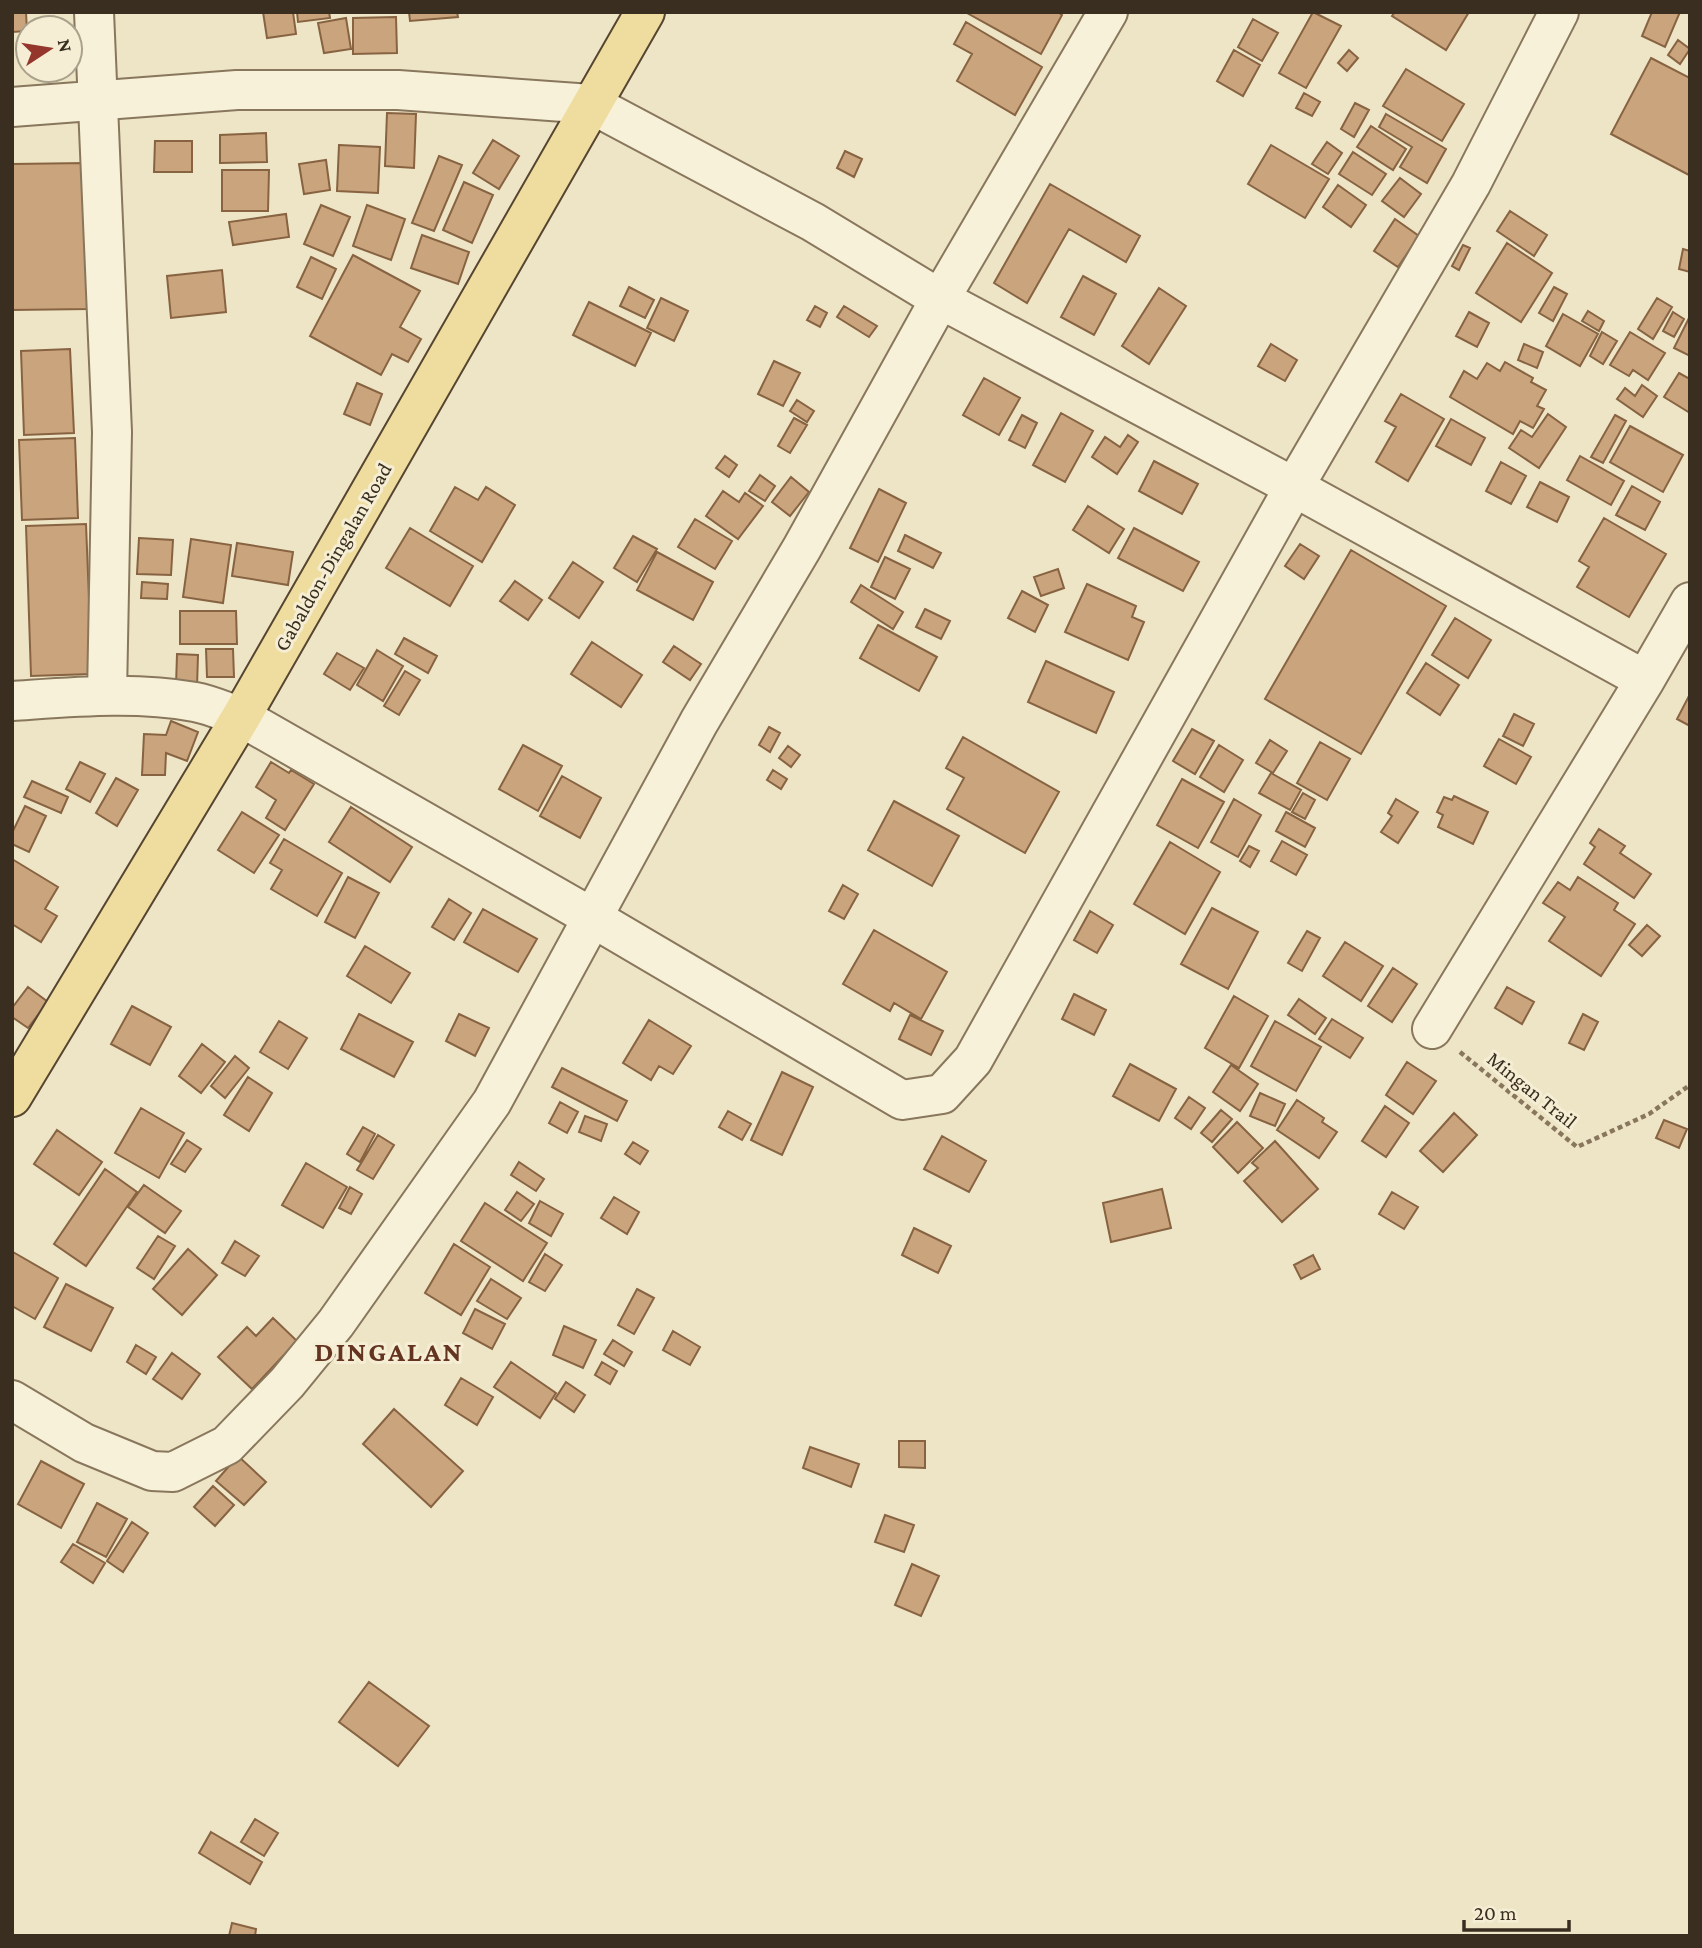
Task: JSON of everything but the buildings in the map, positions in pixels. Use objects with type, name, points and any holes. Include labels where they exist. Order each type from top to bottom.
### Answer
[{"type":"main road","name":"Gabaldon-Dingalan Road","points":[[12,1097],[242,717],[645,12]]},
{"type":"street","points":[[94,12],[111,432],[107,695]]},
{"type":"street","points":[[12,1401],[84,1443],[152,1471],[173,1472],[227,1445],[287,1383],[336,1322],[492,1102],[699,722],[802,548],[940,299],[1108,12]]},
{"type":"street","points":[[12,701],[107,695],[197,703],[242,717],[593,918],[901,1100],[942,1094],[973,1060],[1294,487],[1471,184],[1559,12]]},
{"type":"street","points":[[12,107],[237,90],[398,90],[591,104],[813,222],[940,299],[1294,487],[1645,680]]},
{"type":"street","points":[[1432,1029],[1690,602]]},
{"type":"path","name":"Mingan Trail","points":[[1432,1029],[1577,1147],[1648,1114],[1690,1085]]},
{"type":"district","name":"DINGALAN","points":[[389,1351]]}]
